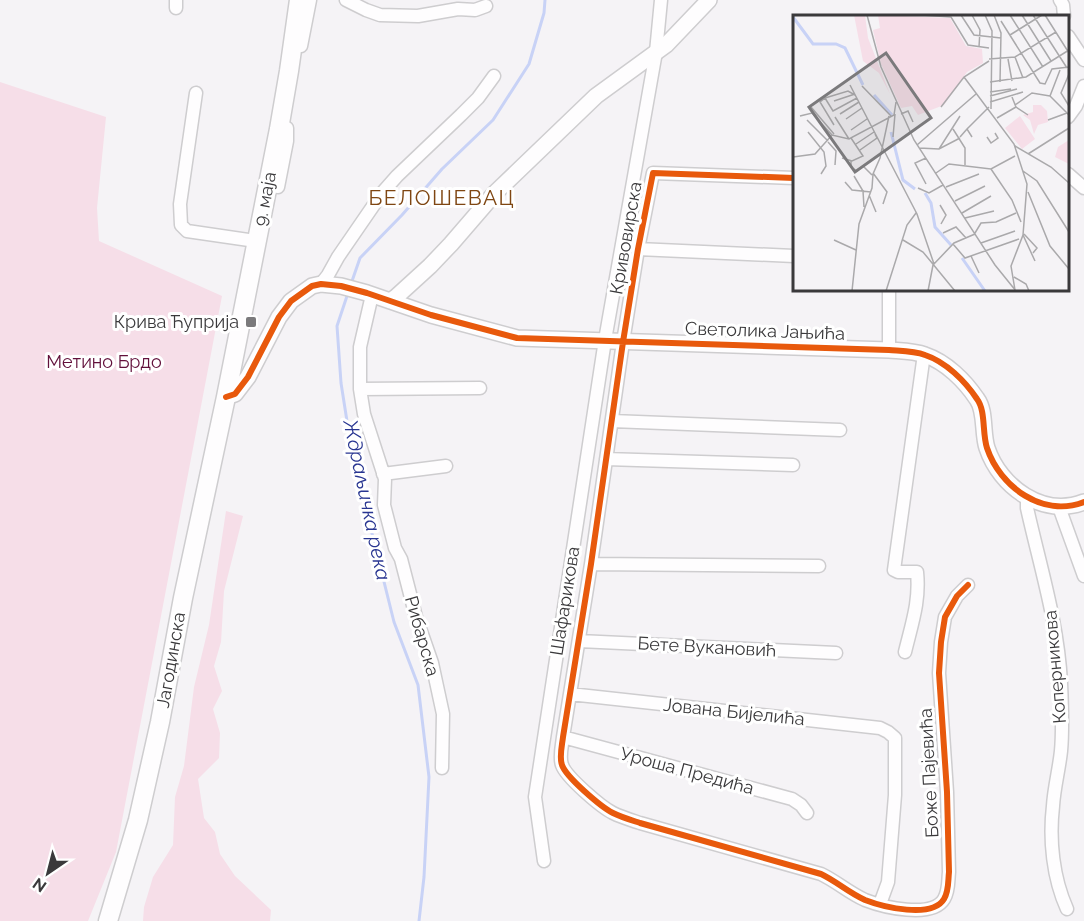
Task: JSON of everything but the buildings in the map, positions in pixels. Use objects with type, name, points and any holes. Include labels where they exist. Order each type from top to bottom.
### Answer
[{"type":"main road","name":"9. маја","points":[[226,397],[256,241],[282,132],[299,0]]},
{"type":"main road","name":"Јагодинска","points":[[108,921],[148,778],[183,598],[226,397]]},
{"type":"street","points":[[278,187],[287,141],[282,132],[310,0]]},
{"type":"street","points":[[346,0],[380,15],[418,16],[458,9],[475,10],[486,6]]},
{"type":"street","name":"Шафарикова","points":[[544,861],[535,796],[605,340],[656,52],[661,0]]},
{"type":"street","points":[[390,301],[430,266],[495,193],[596,96],[666,45],[708,0]]},
{"type":"street","points":[[1060,0],[1065,15]]},
{"type":"street","points":[[1069,38],[1084,60]]},
{"type":"street","points":[[226,397],[235,394],[248,377],[279,317],[291,301],[312,286],[321,284],[382,193],[478,98],[494,76]]},
{"type":"street","points":[[1069,116],[1076,106],[1084,86]]},
{"type":"street","points":[[196,93],[180,204],[180,225],[187,231],[256,241]]},
{"type":"street","name":"Кривовирска","points":[[793,178],[653,173],[623,342],[563,737],[562,767],[580,787],[613,813],[640,823],[821,874],[856,896],[880,904]]},
{"type":"street","points":[[1069,175],[1084,188]]},
{"type":"street","points":[[638,249],[793,256]]},
{"type":"street","points":[[412,281],[409,298],[417,311]]},
{"type":"street","name":"Светолика Јањића","points":[[321,284],[341,286],[417,311],[518,338],[889,350],[924,354],[957,376],[979,401],[987,447],[994,464],[1014,488],[1041,503],[1059,507],[1084,502]]},
{"type":"street","points":[[888,291],[889,350]]},
{"type":"street","name":"Рибарска","points":[[369,294],[360,347],[360,389],[364,414],[385,479],[384,505],[392,538],[401,560],[416,617],[432,663],[443,714],[442,768]]},
{"type":"street","points":[[904,652],[916,608],[919,589],[917,572],[894,570],[924,354]]},
{"type":"street","points":[[360,389],[480,388]]},
{"type":"street","points":[[612,421],[840,430]]},
{"type":"street","points":[[606,459],[793,465]]},
{"type":"street","points":[[383,474],[446,466]]},
{"type":"street","name":"Коперникова","points":[[1027,497],[1027,508],[1047,591],[1059,663],[1062,734],[1051,826],[1059,886],[1067,909]]},
{"type":"street","points":[[1059,507],[1084,576]]},
{"type":"street","points":[[591,564],[819,566]]},
{"type":"street","name":"Боже Пајевића","points":[[880,904],[926,910],[937,906],[944,900],[946,893],[949,872],[947,792],[939,674],[941,642],[945,617],[957,596],[968,585]]},
{"type":"street","name":"Бете Вукановић","points":[[579,641],[836,653]]},
{"type":"street","name":"Јована Бијелића","points":[[570,694],[880,728],[888,732],[895,738],[895,795],[888,882],[880,904]]},
{"type":"street","name":"Уроша Предића","points":[[563,737],[792,799],[807,813]]},
{"type":"green space","name":"Метино Брдо","points":[[0,82],[106,117],[97,208],[99,241],[222,296],[116,852],[88,921],[0,921]]},
{"type":"green space","points":[[226,511],[243,516],[224,591],[221,642],[214,666],[222,691],[213,709],[220,733],[219,758],[198,779],[204,818],[215,832],[220,854],[235,876],[271,910],[270,921],[143,921],[144,907],[153,877],[173,845],[175,797],[184,766],[194,687],[209,625]]},
{"type":"waterway","name":"Ждраљичка река","points":[[351,284],[360,258],[442,169],[493,120],[529,64],[544,13],[545,0]]},
{"type":"waterway","name":"Ждраљичка река","points":[[348,293],[337,326],[341,383],[352,453],[394,622],[418,685],[429,777],[424,877],[419,921]]},
{"type":"cycle path","points":[[793,178],[653,173],[623,342],[591,564],[561,748],[562,765],[570,777],[593,798],[608,810],[623,817],[821,874],[873,903],[907,910],[929,909],[944,899],[947,893],[949,872],[947,792],[939,673],[941,642],[945,617],[957,596],[968,585]]},
{"type":"cycle path","points":[[226,397],[235,394],[248,377],[279,317],[291,301],[312,286],[321,284],[341,286],[367,293],[431,315],[517,338],[912,352],[940,362],[961,379],[972,392],[982,410],[987,448],[993,462],[1013,486],[1025,496],[1053,506],[1069,506],[1084,502]]},
{"type":"place","name":"Крива Ћуприја","points":[[251,322]]},
{"type":"district","name":"БЕЛОШЕВАЦ","points":[[442,198]]}]
